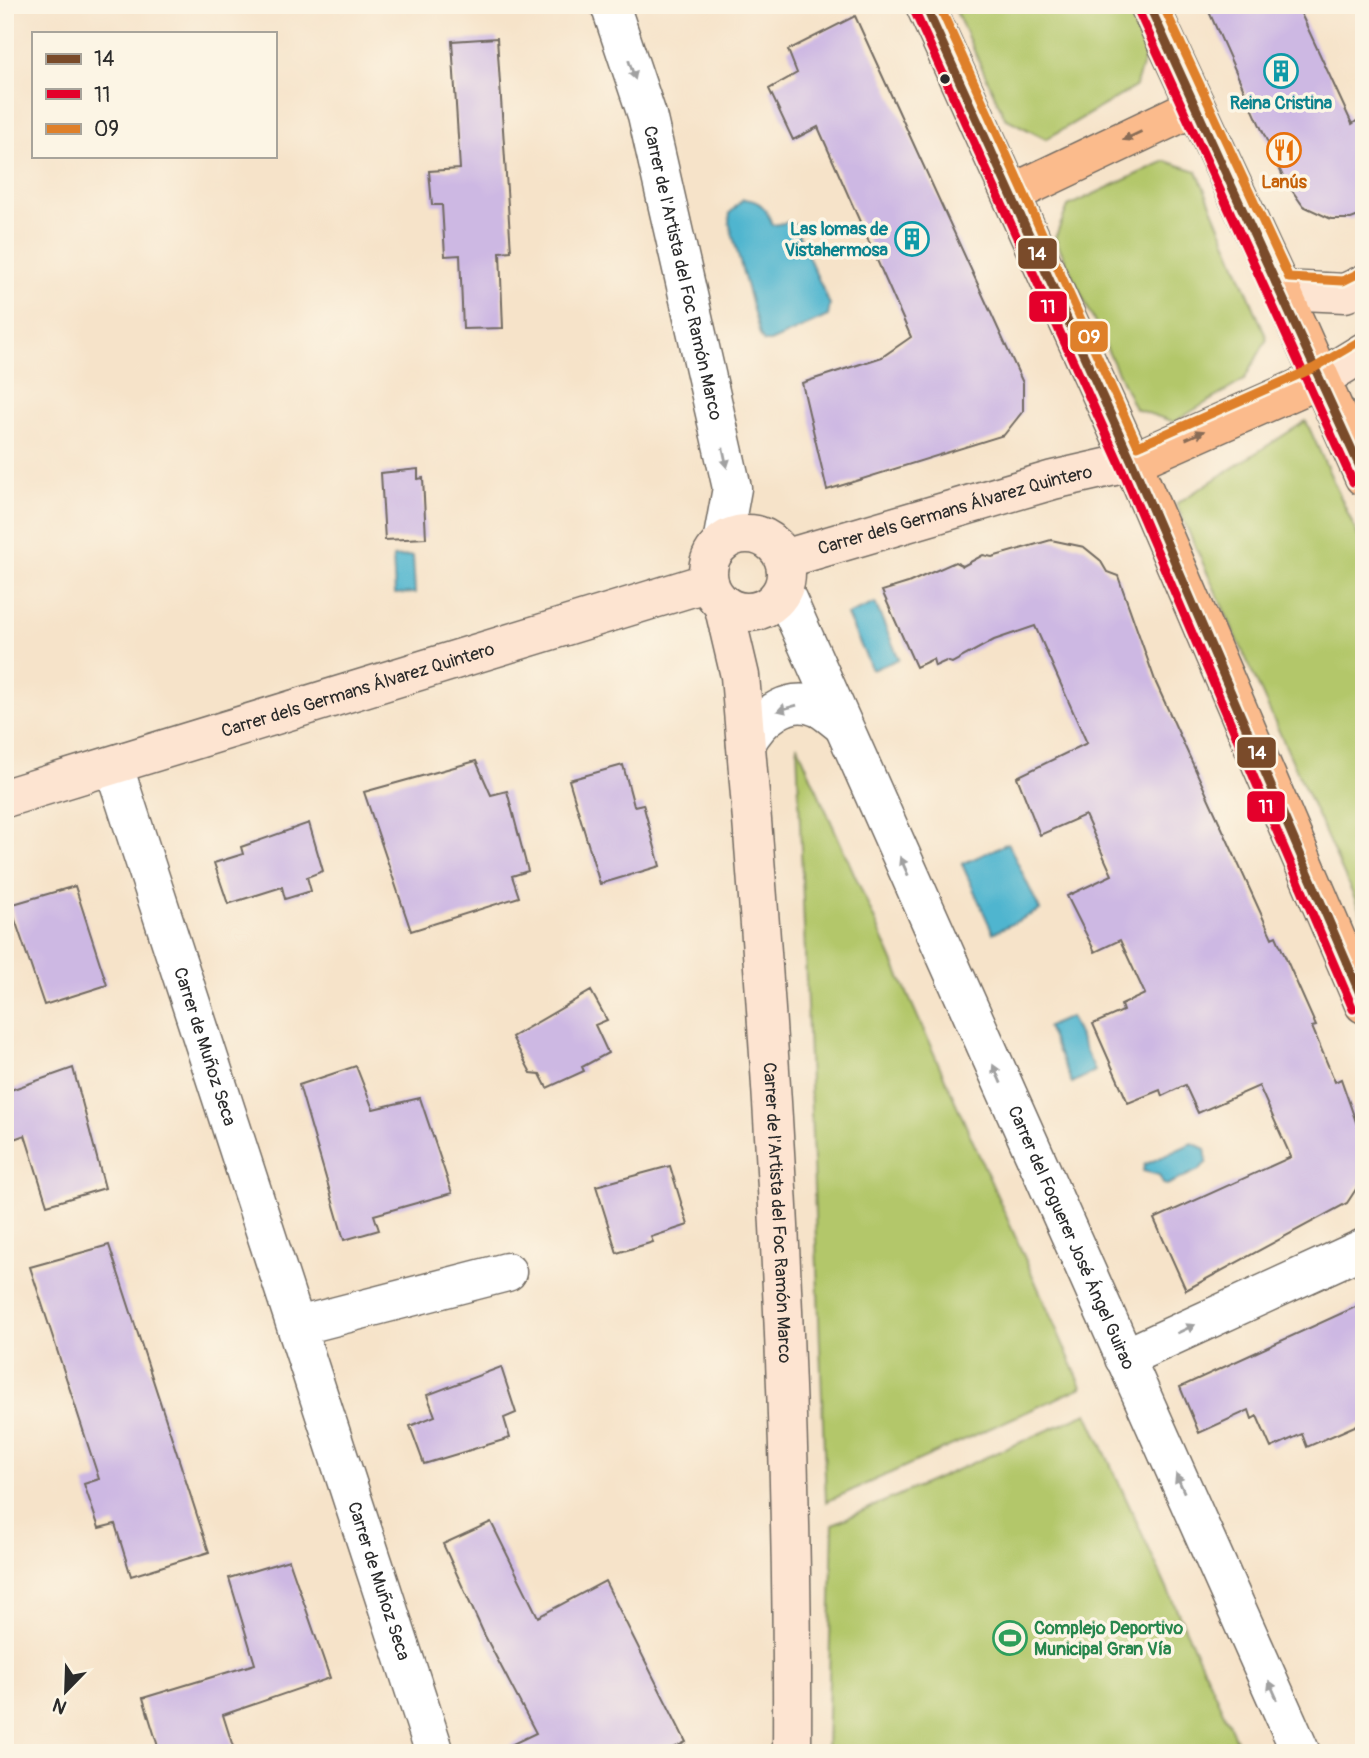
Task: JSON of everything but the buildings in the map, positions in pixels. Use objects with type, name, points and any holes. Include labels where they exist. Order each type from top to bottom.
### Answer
[{"type":"main road","points":[[925,5],[1132,463],[1364,1004]]},
{"type":"main road","points":[[1149,5],[1364,477]]},
{"type":"main road","points":[[1011,194],[1194,107]]},
{"type":"main road","name":"Carrer dels Germans Álvarez Quintero","points":[[1132,463],[1320,379]]},
{"type":"street","name":"Carrer de l'Artista del Foc Ramón Marco","points":[[610,5],[647,115],[727,463],[732,488],[722,543]]},
{"type":"street","points":[[1281,290],[1345,293],[1364,284]]},
{"type":"street","points":[[1320,379],[1364,352]]},
{"type":"street","name":"Carrer dels Germans Álvarez Quintero","points":[[5,797],[751,589],[1053,480],[1132,463]]},
{"type":"street","points":[[739,535],[757,535],[773,544],[751,589],[713,554],[722,543],[739,535]]},
{"type":"street","name":"Carrer de l'Artista del Foc Ramón Marco","points":[[751,589],[740,676],[774,1126],[789,1398],[792,1753]]},
{"type":"street","name":"Carrer del Foguerer José Ángel Guirao","points":[[751,589],[840,723],[1301,1753]]},
{"type":"street","points":[[746,744],[755,726],[768,714],[797,705],[816,706],[840,723]]},
{"type":"street","name":"Carrer de Muñoz Seca","points":[[114,767],[435,1753]]},
{"type":"street","points":[[1124,1358],[1364,1248]]},
{"type":"street","points":[[298,1326],[507,1272]]},
{"type":"green space","points":[[953,5],[1127,5],[1147,51],[1135,87],[1046,139],[1005,118]]},
{"type":"green space","points":[[1165,161],[1197,171],[1267,339],[1244,380],[1174,422],[1135,409],[1055,238],[1068,206]]},
{"type":"green space","points":[[1306,421],[1364,549],[1364,919],[1176,504]]},
{"type":"green space","points":[[797,745],[1082,1387],[826,1502]]},
{"type":"green space","name":"Complejo Deportivo Municipal Gran Vía","points":[[1087,1413],[1242,1753],[827,1753],[833,1524]]},
{"type":"water","points":[[743,199],[762,206],[772,225],[790,222],[794,225],[830,305],[828,316],[770,342],[764,342],[760,335],[729,222],[730,213]]},
{"type":"water","points":[[413,556],[415,593],[395,594],[393,557]]},
{"type":"water","points":[[875,603],[899,659],[872,670],[847,615]]},
{"type":"water","points":[[1008,843],[1040,910],[993,933],[962,864]]},
{"type":"water","points":[[1070,1017],[1095,1071],[1072,1083],[1047,1027]]},
{"type":"water","points":[[1192,1143],[1205,1149],[1207,1162],[1199,1170],[1167,1185],[1163,1184],[1159,1175],[1143,1171],[1144,1165]]},
{"type":"transit line","name":"14","points":[[925,5],[1132,462],[1364,1003]]},
{"type":"transit line","name":"09","points":[[939,5],[1138,446],[1314,368],[1358,342]]},
{"type":"transit line","name":"14","points":[[1149,5],[1364,476]]},
{"type":"transit line","name":"09","points":[[1163,5],[1289,278],[1343,281],[1359,273]]},
{"type":"transit line","name":"11","points":[[914,10],[1121,467],[1353,1009]]},
{"type":"transit line","name":"11","points":[[1138,10],[1353,482]]},
{"type":"place","name":"Reina Cristina","points":[[1281,71]]},
{"type":"place","name":"Lanús","points":[[1284,150]]},
{"type":"place","name":"Las lomas de Vistahermosa","points":[[912,239]]},
{"type":"place","name":"Complejo Deportivo Municipal Gran Vía","points":[[1010,1638]]}]
